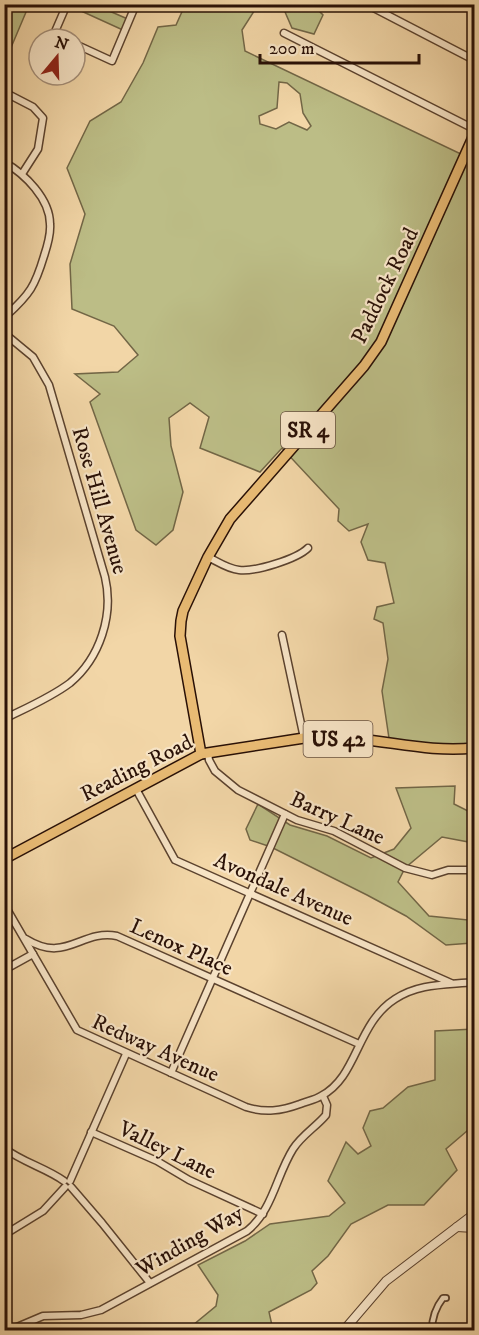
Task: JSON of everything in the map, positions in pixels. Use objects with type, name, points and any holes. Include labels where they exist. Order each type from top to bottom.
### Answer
[{"type":"main road","name":"Paddock Road","points":[[204,753],[180,629],[183,611],[208,557],[231,519],[364,366],[381,342],[474,135]]},
{"type":"main road","name":"Reading Road","points":[[4,859],[204,753],[303,738],[360,740],[427,749],[474,748]]},
{"type":"street","points":[[57,27],[67,4]]},
{"type":"street","points":[[87,50],[112,61],[136,4]]},
{"type":"street","points":[[366,4],[474,60]]},
{"type":"street","points":[[381,12],[385,4]]},
{"type":"street","points":[[284,33],[474,129]]},
{"type":"street","points":[[4,92],[33,107],[43,118],[38,149],[22,174]]},
{"type":"street","points":[[4,162],[22,174],[37,192],[48,211],[50,231],[31,291],[7,315]]},
{"type":"street","points":[[4,289],[8,305],[4,325]]},
{"type":"street","name":"Rose Hill Avenue","points":[[4,333],[33,357],[48,383],[105,575],[108,597],[102,635],[98,647],[85,668],[59,690],[4,719]]},
{"type":"street","points":[[208,557],[231,568],[250,570],[278,563],[308,548]]},
{"type":"street","points":[[282,635],[303,738]]},
{"type":"street","name":"Barry Lane","points":[[204,753],[215,771],[229,785],[246,795],[306,823],[334,831],[405,868],[432,875],[448,870],[474,870]]},
{"type":"street","name":"Avondale Avenue","points":[[136,789],[175,860],[452,984]]},
{"type":"street","points":[[171,1073],[285,814]]},
{"type":"street","points":[[4,904],[23,937]]},
{"type":"street","name":"Lenox Place","points":[[23,937],[36,945],[54,949],[70,947],[95,936],[117,936],[359,1044]]},
{"type":"street","name":"Redway Avenue","points":[[23,937],[77,1030],[246,1107],[263,1111],[287,1108],[323,1096]]},
{"type":"street","points":[[4,970],[33,954]]},
{"type":"street","points":[[323,1096],[345,1074],[372,1020],[396,998],[423,986],[474,982]]},
{"type":"street","points":[[4,1235],[43,1211],[68,1184],[126,1054]]},
{"type":"street","name":"Winding Way","points":[[10,1330],[43,1316],[90,1314],[119,1302],[150,1283],[238,1238],[254,1226],[262,1214],[292,1150],[304,1135],[326,1115],[327,1105],[323,1096]]},
{"type":"street","name":"Valley Lane","points":[[91,1132],[157,1161],[189,1180],[262,1214]]},
{"type":"street","points":[[4,1148],[42,1167],[68,1184],[102,1222],[150,1283]]},
{"type":"street","points":[[344,1330],[386,1281],[474,1214]]},
{"type":"street","points":[[457,1227],[474,1228]]},
{"type":"street","points":[[432,1330],[433,1317],[440,1302],[446,1298]]},
{"type":"green space","points":[[4,5],[29,5],[10,50],[5,47]]},
{"type":"green space","points":[[68,5],[100,5],[130,20],[125,31]]},
{"type":"green space","points":[[185,5],[258,5],[242,30],[245,51],[465,156],[471,144],[474,146],[474,748],[390,745],[382,691],[388,659],[383,623],[374,619],[377,607],[394,603],[385,563],[368,560],[361,542],[368,524],[349,531],[338,521],[339,509],[282,448],[260,472],[200,448],[209,417],[190,403],[169,418],[171,446],[183,492],[173,530],[156,545],[136,530],[90,402],[100,394],[75,374],[118,372],[138,355],[114,326],[72,309],[70,264],[85,214],[67,168],[90,121],[121,102],[143,63],[158,27],[176,25]],"holes":[[[279,82],[287,83],[300,94],[303,113],[311,126],[307,130],[289,122],[276,129],[260,124],[259,116],[277,108]]]},
{"type":"green space","points":[[282,5],[313,5],[323,15],[314,34],[292,28]]},
{"type":"green space","points":[[455,786],[454,804],[474,814],[474,843],[442,837],[405,868],[398,882],[429,916],[468,920],[474,912],[474,941],[472,943],[446,945],[406,916],[367,895],[271,847],[250,840],[246,829],[258,804],[290,825],[327,836],[371,858],[394,849],[411,828],[396,788]]},
{"type":"green space","points":[[474,1029],[474,1125],[446,1149],[457,1170],[424,1205],[388,1205],[351,1224],[328,1256],[312,1271],[317,1283],[311,1290],[269,1312],[273,1330],[187,1330],[216,1306],[218,1295],[198,1265],[245,1241],[270,1224],[329,1216],[345,1203],[328,1181],[346,1142],[358,1154],[371,1146],[363,1128],[370,1111],[383,1108],[408,1087],[435,1080],[435,1031]]}]
